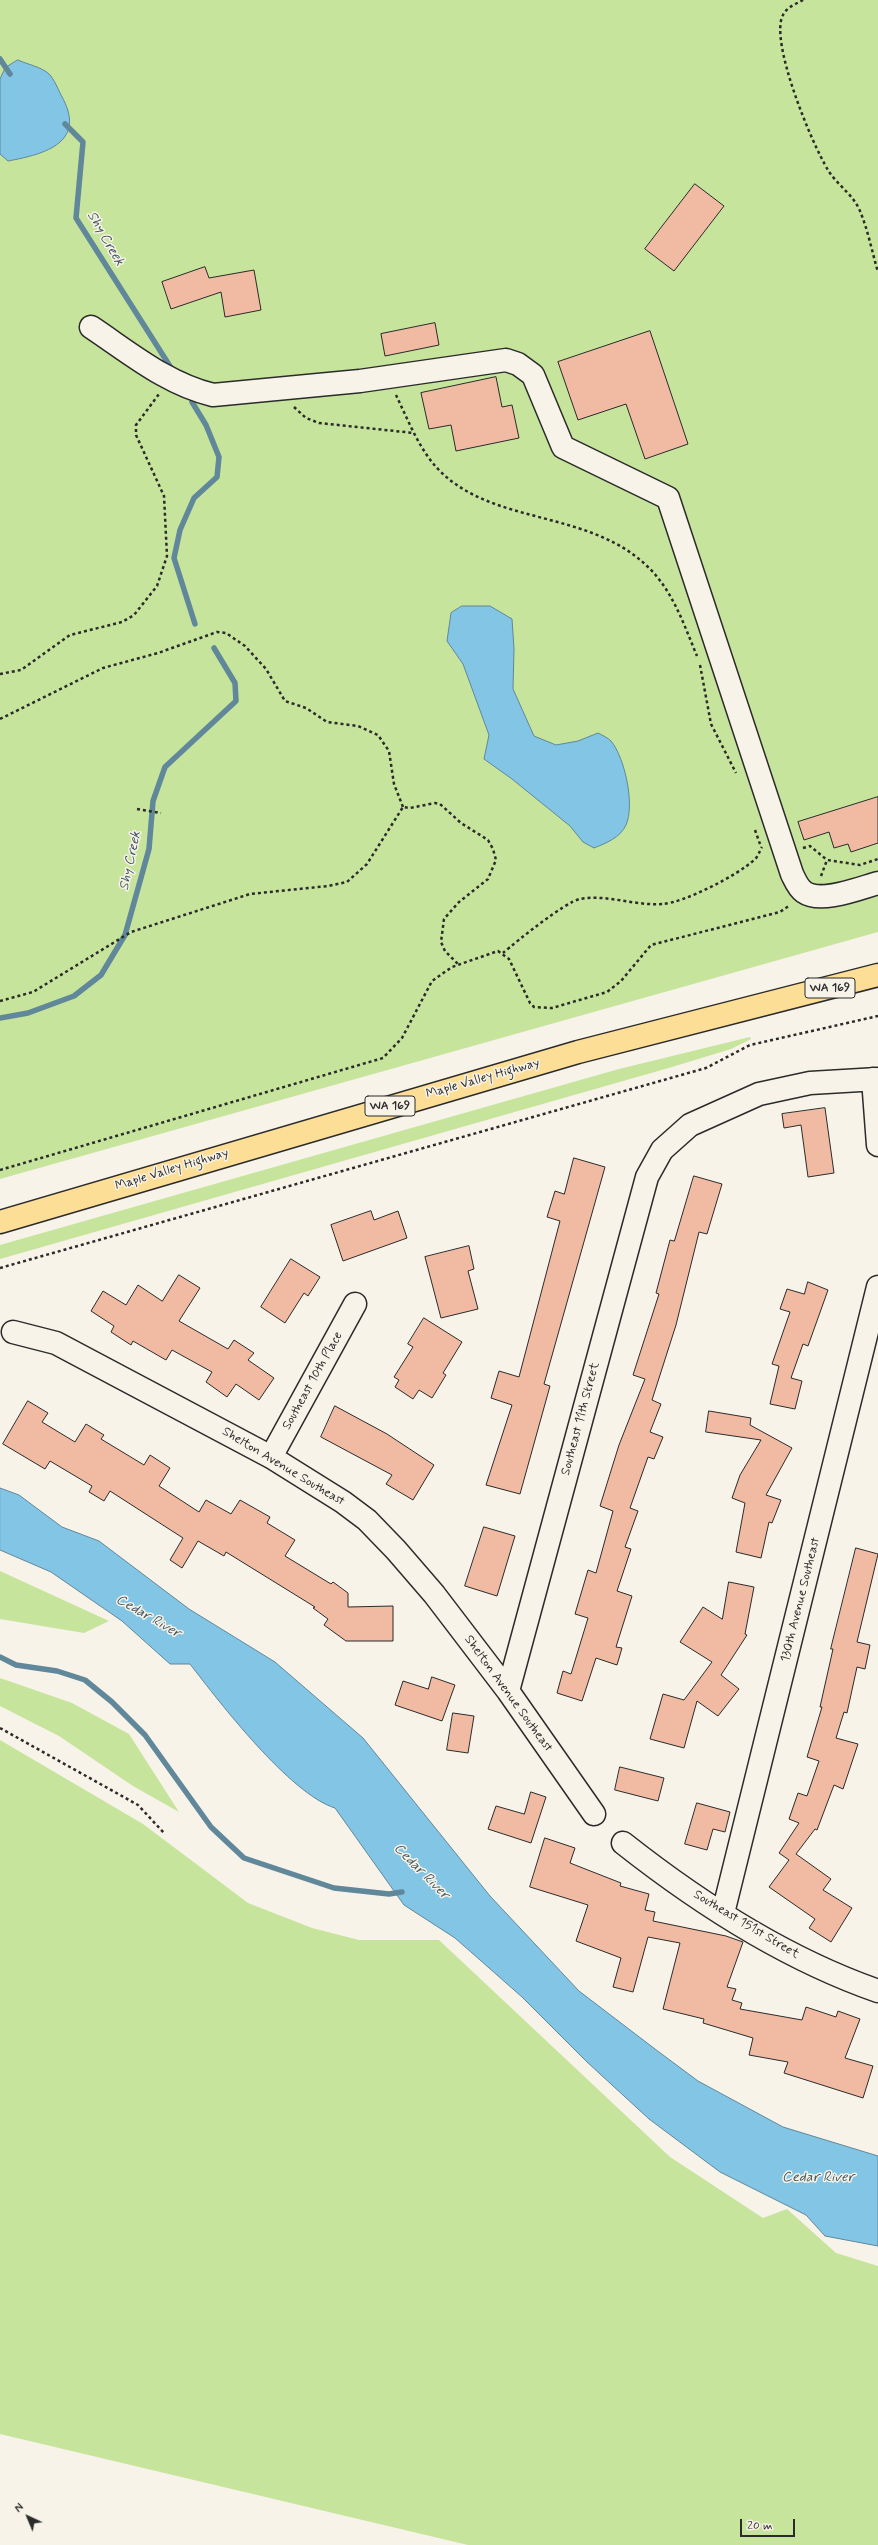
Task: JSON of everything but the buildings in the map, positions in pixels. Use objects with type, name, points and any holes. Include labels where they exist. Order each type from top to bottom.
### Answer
[{"type":"main road","name":"Maple Valley Highway","points":[[0,1222],[570,1054],[878,975]]},
{"type":"street","points":[[91,327],[170,380],[192,390],[213,395],[388,377],[506,360],[518,364],[533,375],[563,447],[668,498],[792,874],[804,892],[815,897],[829,896],[878,883]]},
{"type":"street","points":[[876,1079],[878,1146]]},
{"type":"street","name":"Southeast 11th Street","points":[[508,1691],[646,1177],[662,1150],[690,1126],[759,1094],[810,1083],[876,1079]]},
{"type":"street","name":"130th Avenue Southeast","points":[[723,1913],[878,1287]]},
{"type":"street","name":"Southeast 10th Place","points":[[271,1457],[355,1304]]},
{"type":"street","name":"Shelton Avenue Southeast","points":[[13,1332],[56,1342],[271,1457],[343,1502],[367,1520],[396,1550],[434,1594],[508,1691],[594,1814]]},
{"type":"street","name":"Southeast 151st Street","points":[[623,1843],[654,1868],[723,1913],[787,1952],[848,1981],[878,1991]]},
{"type":"path","points":[[803,0],[788,8],[783,15],[780,27],[780,38],[785,66],[820,155],[829,172],[853,198],[860,210],[878,272]]},
{"type":"path","points":[[388,377],[414,433],[437,469],[449,479],[485,501],[596,532],[631,552],[648,566],[662,582],[672,598],[700,662],[711,724],[737,776]]},
{"type":"path","points":[[0,674],[21,670],[70,635],[122,622],[134,616],[157,586],[167,556],[164,496],[136,435],[136,425],[170,380]]},
{"type":"path","points":[[274,389],[306,418],[319,423],[414,433]]},
{"type":"path","points":[[0,719],[103,668],[158,653],[217,632],[226,633],[245,646],[266,669],[285,701],[306,708],[327,722],[358,726],[378,735],[389,751],[394,784],[403,807]]},
{"type":"path","points":[[403,807],[410,808],[440,804],[461,823],[488,840],[493,849],[496,860],[488,879],[459,902],[444,919],[441,942],[445,951],[459,965]]},
{"type":"path","points":[[0,1001],[33,992],[130,932],[250,894],[328,886],[347,882],[367,864],[403,807]]},
{"type":"path","points":[[137,809],[161,813]]},
{"type":"path","points":[[753,824],[762,847],[773,853],[785,852],[810,846],[827,860],[860,865],[878,859]]},
{"type":"path","points":[[504,953],[521,938],[578,899],[601,898],[662,904],[694,894],[740,872],[756,859],[762,847]]},
{"type":"path","points":[[0,1170],[382,1058],[402,1038],[432,981],[443,972],[498,952],[504,953],[509,959],[530,1002],[542,1008],[552,1008],[607,992],[621,981],[651,945],[780,912],[820,878],[827,860]]},
{"type":"path","points":[[0,1268],[706,1068],[750,1045],[878,1016]]},
{"type":"path","points":[[0,1728],[138,1805],[164,1833]]},
{"type":"green space","points":[[0,0],[878,0],[878,932],[0,1179]]},
{"type":"green space","points":[[750,1037],[751,1039],[731,1049],[672,1067],[0,1259],[0,1245],[619,1069]]},
{"type":"green space","points":[[0,1571],[109,1621],[84,1633],[0,1619]]},
{"type":"green space","points":[[0,1678],[72,1703],[129,1734],[179,1812],[133,1786],[59,1736],[0,1706]]},
{"type":"green space","points":[[0,1740],[143,1824],[248,1903],[312,1928],[359,1940],[439,1940],[670,2157],[763,2218],[787,2209],[836,2253],[878,2266],[878,2545],[468,2545],[0,2434]]},
{"type":"water","points":[[18,60],[42,69],[51,76],[68,111],[69,124],[66,135],[59,143],[36,154],[8,161],[0,154],[0,79],[5,68]]},
{"type":"water","points":[[462,606],[490,606],[512,619],[514,649],[513,689],[534,736],[556,745],[578,741],[598,733],[611,741],[621,758],[629,794],[629,816],[626,825],[623,830],[612,840],[594,848],[583,842],[570,826],[512,779],[484,759],[489,735],[463,664],[447,641],[451,613]]},
{"type":"water","name":"Cedar River","points":[[0,1488],[19,1495],[62,1527],[99,1541],[189,1609],[275,1662],[363,1738],[490,1896],[579,1991],[655,2049],[698,2081],[783,2127],[878,2156],[878,2246],[825,2236],[806,2215],[720,2172],[649,2119],[587,2062],[522,1997],[455,1938],[404,1905],[335,1808],[317,1799],[277,1767],[237,1723],[190,1664],[170,1664],[122,1621],[51,1572],[0,1550]]},
{"type":"waterway","name":"Shy Creek","points":[[0,59],[10,74]]},
{"type":"waterway","name":"Shy Creek","points":[[65,124],[83,142],[76,218],[173,371]]},
{"type":"waterway","name":"Shy Creek","points":[[192,402],[206,425],[219,457],[217,477],[194,498],[180,530],[174,558],[195,624]]},
{"type":"waterway","name":"Shy Creek","points":[[0,1018],[28,1013],[74,996],[101,975],[125,935],[149,849],[153,801],[165,767],[236,701],[235,683],[214,648]]},
{"type":"waterway","points":[[0,1657],[16,1665],[57,1671],[85,1680],[112,1702],[145,1735],[211,1827],[244,1858],[334,1888],[389,1894],[402,1892]]}]
